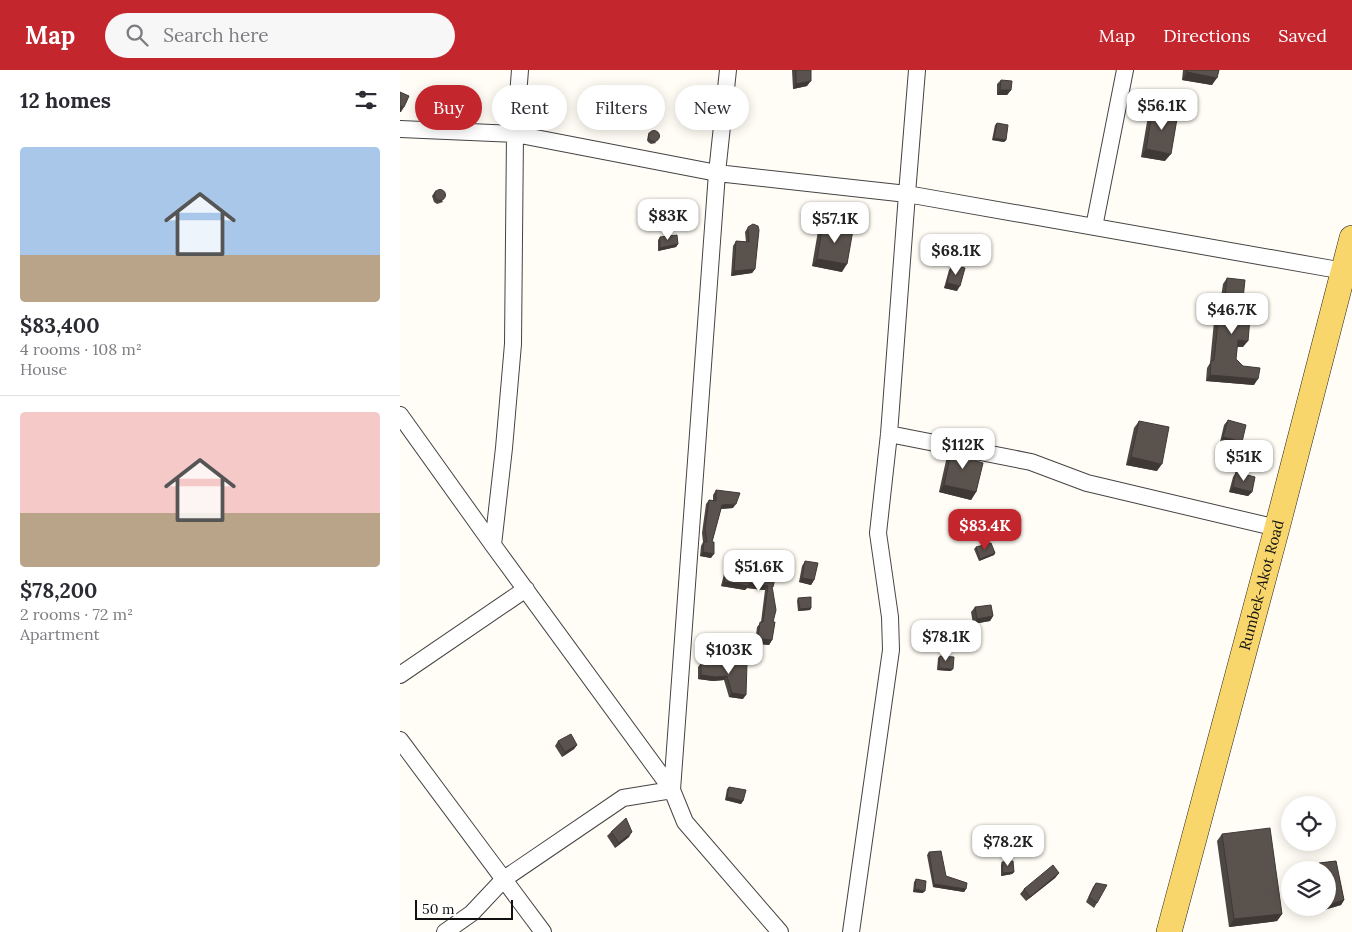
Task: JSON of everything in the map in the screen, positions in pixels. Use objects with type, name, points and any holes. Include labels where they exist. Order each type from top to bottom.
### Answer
[{"type":"main road","name":"Rumbek-Akot Road","points":[[1169,932],[1277,528],[1348,278],[1352,238]]},
{"type":"street","points":[[493,545],[504,448],[512,344],[516,134],[520,70]]},
{"type":"street","points":[[672,790],[717,172],[728,70]]},
{"type":"street","points":[[852,932],[891,650],[890,617],[878,533],[890,434],[918,70]]},
{"type":"street","points":[[1094,227],[1125,70]]},
{"type":"street","points":[[400,129],[516,134],[717,172],[907,194],[1094,227],[1348,278]]},
{"type":"street","points":[[400,415],[672,790],[685,822],[780,932]]},
{"type":"street","points":[[890,434],[1031,462],[1087,483],[1277,528]]},
{"type":"street","points":[[400,674],[526,589]]},
{"type":"street","points":[[400,740],[543,932]]},
{"type":"street","points":[[445,932],[472,913],[504,880],[623,798],[672,790]]},
{"type":"building","points":[[796,70],[811,70],[811,81],[796,84]]},
{"type":"building","points":[[1187,70],[1219,70],[1217,78],[1187,72]]},
{"type":"building","points":[[1001,80],[1012,81],[1011,90],[1000,90]]},
{"type":"building","points":[[400,92],[409,96],[404,107],[400,106]]},
{"type":"building","points":[[1153,108],[1178,113],[1171,154],[1146,149]]},
{"type":"building","points":[[997,123],[1008,125],[1006,140],[994,138]]},
{"type":"building","points":[[652,131],[656,131],[659,136],[658,140],[652,141],[649,138],[649,134]]},
{"type":"building","points":[[440,189],[446,195],[440,201],[434,195]]},
{"type":"building","points":[[753,224],[758,226],[759,230],[755,269],[734,271],[736,241],[749,242],[748,227]]},
{"type":"building","points":[[823,224],[853,230],[847,264],[817,259]]},
{"type":"building","points":[[677,235],[678,244],[660,248],[660,237]]},
{"type":"building","points":[[952,265],[965,268],[960,286],[947,283]]},
{"type":"building","points":[[1227,278],[1245,280],[1241,317],[1250,318],[1248,341],[1238,340],[1236,359],[1243,366],[1260,368],[1258,379],[1210,375],[1211,361],[1214,360],[1220,304],[1224,305]]},
{"type":"building","points":[[1228,420],[1246,425],[1242,442],[1223,437]]},
{"type":"building","points":[[1139,421],[1169,427],[1162,464],[1131,457]]},
{"type":"building","points":[[952,448],[977,453],[976,461],[983,463],[976,492],[944,485]]},
{"type":"building","points":[[1236,472],[1255,477],[1252,492],[1233,487]]},
{"type":"building","points":[[716,490],[740,493],[736,504],[722,505],[712,542],[714,542],[714,554],[703,552],[704,542],[707,542],[705,529],[709,500],[716,501]]},
{"type":"building","points":[[991,543],[995,553],[980,559],[976,547]]},
{"type":"building","points":[[768,557],[779,560],[772,586],[776,610],[772,640],[758,638],[760,622],[763,622],[768,586],[750,583],[748,586],[724,582],[728,565],[765,574]]},
{"type":"building","points":[[805,561],[818,563],[814,580],[802,578]]},
{"type":"building","points":[[811,597],[811,608],[800,609],[798,598]]},
{"type":"building","points":[[991,605],[993,616],[977,619],[975,607]]},
{"type":"building","points":[[940,656],[954,657],[953,669],[939,668]]},
{"type":"building","points":[[701,663],[747,663],[746,695],[732,693],[727,676],[701,675]]},
{"type":"building","points":[[571,734],[577,745],[565,752],[558,741]]},
{"type":"building","points":[[729,787],[746,790],[743,801],[727,797]]},
{"type":"building","points":[[626,818],[632,832],[619,843],[611,832]]},
{"type":"building","points":[[1270,828],[1281,914],[1234,919],[1222,834]]},
{"type":"building","points":[[941,851],[946,876],[967,883],[966,889],[934,884],[929,852]]},
{"type":"building","points":[[1013,861],[1014,872],[1003,873],[1002,862]]},
{"type":"building","points":[[1336,861],[1344,900],[1336,902]]},
{"type":"building","points":[[1053,865],[1059,873],[1030,897],[1024,889]]},
{"type":"building","points":[[916,879],[926,881],[925,891],[915,889]]},
{"type":"building","points":[[1096,883],[1107,885],[1097,903],[1089,897]]}]
